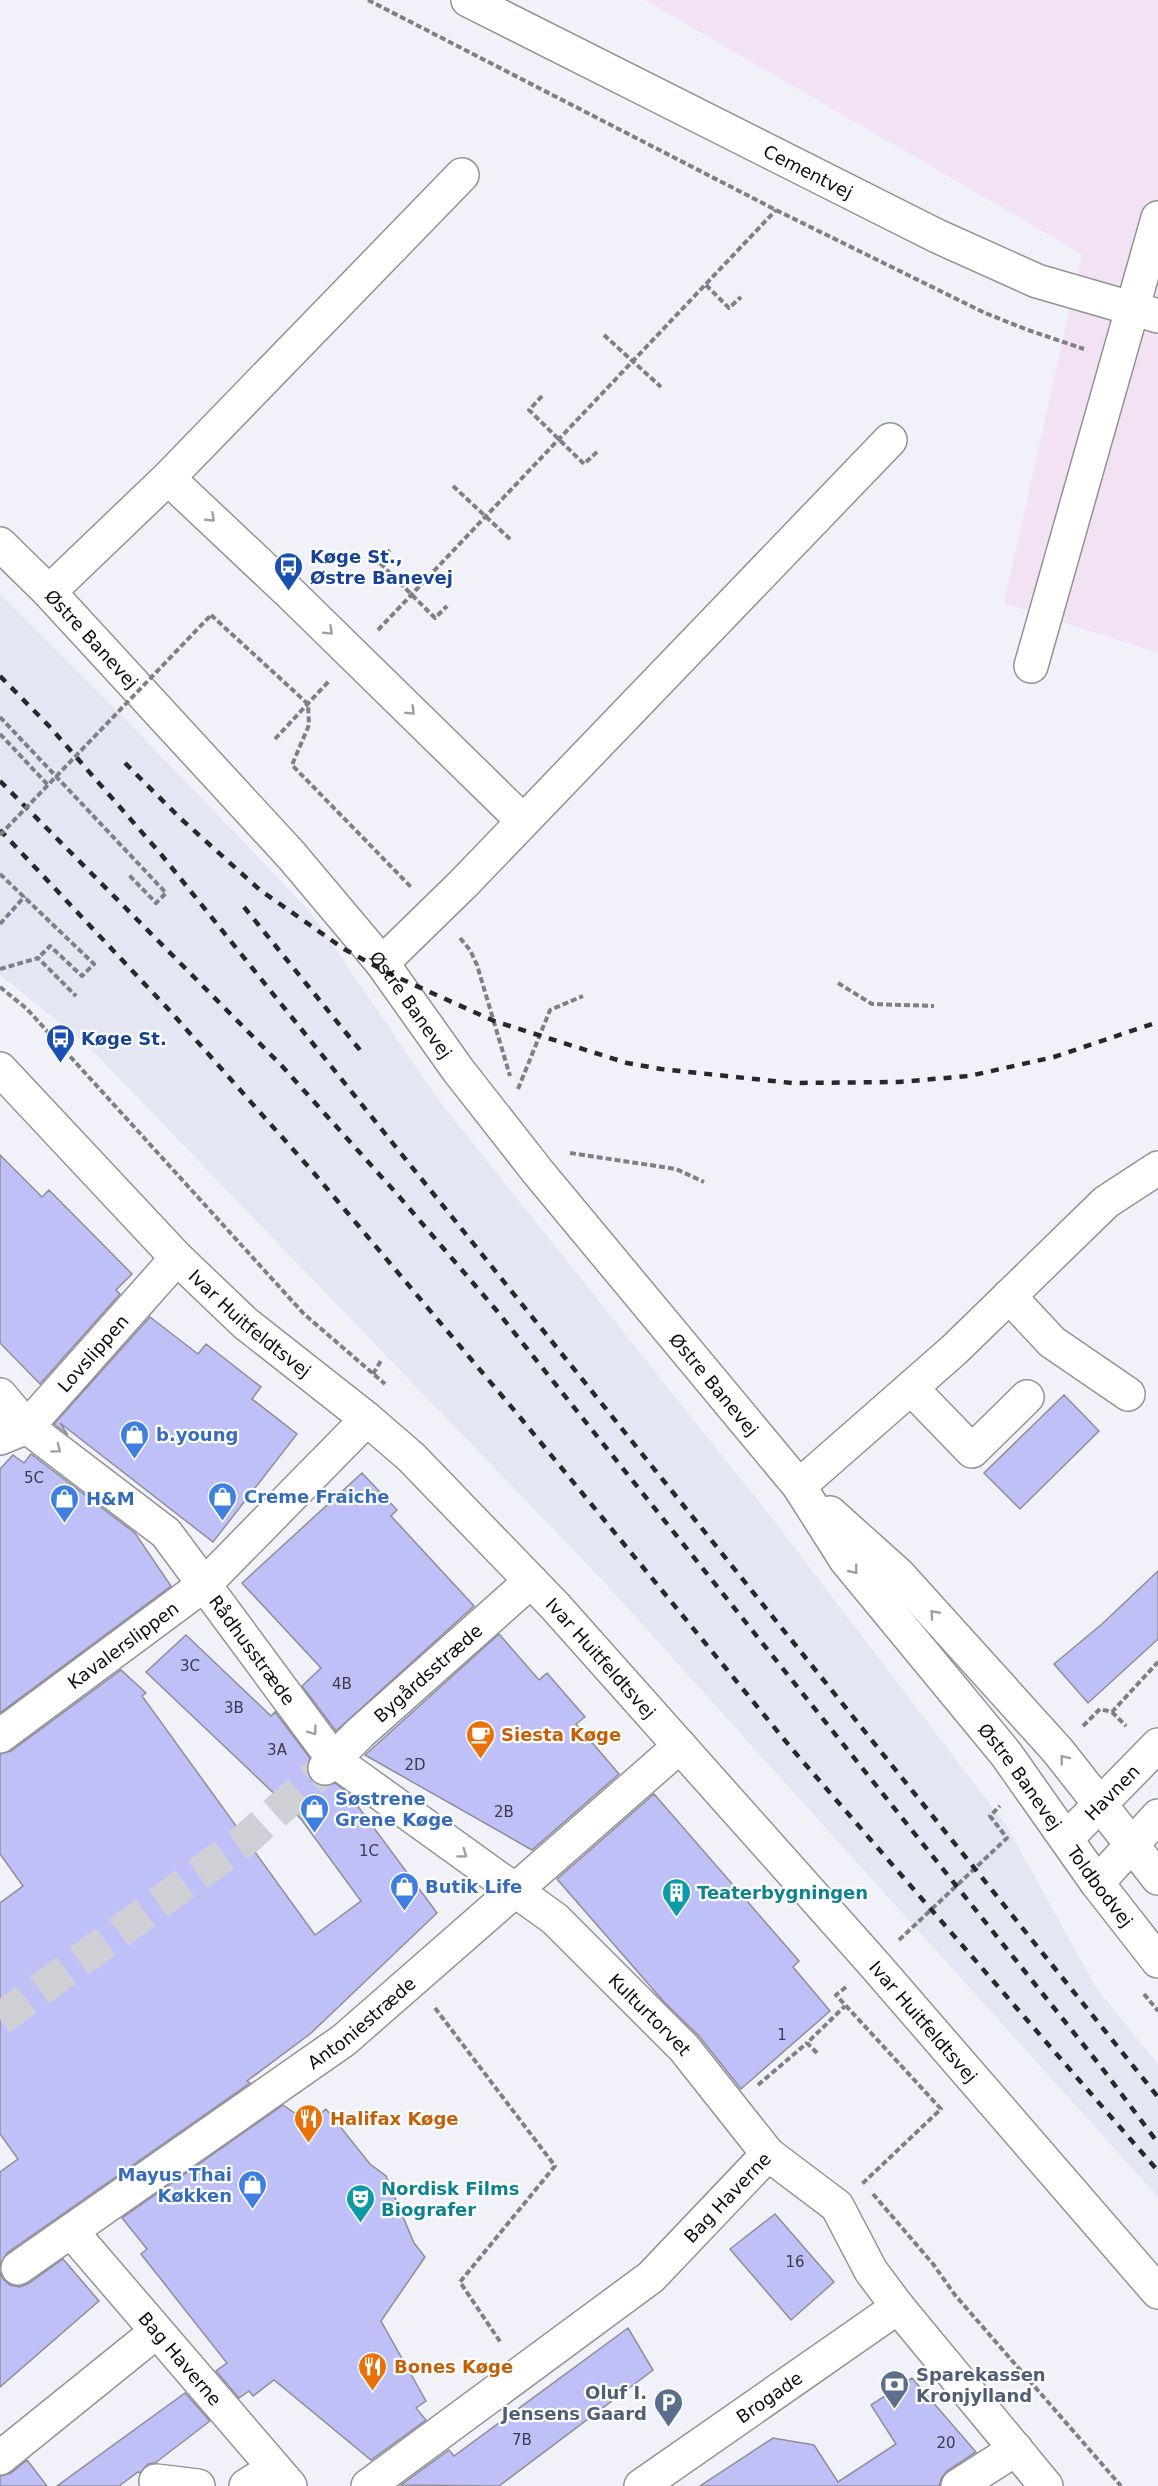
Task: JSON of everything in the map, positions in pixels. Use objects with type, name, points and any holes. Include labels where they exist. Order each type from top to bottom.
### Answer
[{"type":"street","name":"Cementvej","points":[[468,0],[937,236],[1037,281],[1145,312]]},
{"type":"street","points":[[49,592],[168,478],[462,175]]},
{"type":"street","points":[[1031,666],[1118,360],[1145,312],[1158,218]]},
{"type":"street","points":[[382,963],[435,912],[890,440]]},
{"type":"street","points":[[168,478],[354,655],[523,821]]},
{"type":"street","name":"Østre Banevej","points":[[0,544],[49,592],[292,856],[382,963],[458,1070],[538,1172],[799,1486],[846,1560],[1006,1754],[1067,1838]]},
{"type":"street","name":"Ivar Huitfeldtsvej","points":[[0,1069],[177,1258],[245,1323],[367,1419],[411,1457],[531,1581],[874,1964],[1158,2292]]},
{"type":"street","points":[[799,1486],[911,1388],[1106,1202],[1158,1168]]},
{"type":"street","name":"Lovslippen","points":[[14,1432],[177,1258]]},
{"type":"street","points":[[1009,1296],[1052,1342],[1128,1394]]},
{"type":"street","points":[[911,1388],[972,1451],[1027,1397]]},
{"type":"street","name":"Rådhusstræde","points":[[0,1395],[14,1432],[166,1533],[205,1584],[330,1764],[514,1891]]},
{"type":"street","name":"Kavalerslippen","points":[[0,1736],[205,1584],[367,1419]]},
{"type":"street","name":"Østre Banevej","points":[[799,1486],[899,1575],[1058,1750],[1101,1804]]},
{"type":"street","name":"Bygårdsstræde","points":[[330,1764],[360,1733],[531,1581]]},
{"type":"street","name":"Havnen","points":[[1067,1838],[1158,1745]]},
{"type":"street","name":"Antoniestræde","points":[[18,2268],[344,2040],[680,1746]]},
{"type":"street","points":[[1101,1804],[1158,1878]]},
{"type":"street","points":[[1097,1883],[1158,1816]]},
{"type":"street","name":"Toldbodvej","points":[[1067,1838],[1097,1883],[1158,1961]]},
{"type":"street","name":"Kulturtorvet","points":[[514,1891],[555,1919],[684,2048],[768,2154]]},
{"type":"street","name":"Bag Haverne","points":[[368,2486],[651,2277],[768,2154],[837,2206],[871,2271],[898,2307],[1047,2486]]},
{"type":"street","name":"Bag Haverne","points":[[71,2231],[282,2477]]},
{"type":"street","name":"Brogade","points":[[641,2486],[898,2307]]},
{"type":"street","points":[[0,2458],[156,2332]]},
{"type":"street","points":[[958,2486],[1016,2449]]},
{"type":"street","points":[[246,2486],[282,2477]]},
{"type":"street","points":[[156,2481],[198,2486]]},
{"type":"path","points":[[368,0],[776,210],[985,313],[1118,360]]},
{"type":"path","points":[[275,739],[776,210]]},
{"type":"path","points":[[706,285],[729,308],[741,297]]},
{"type":"path","points":[[604,335],[661,387]]},
{"type":"path","points":[[542,396],[529,410],[558,440],[584,464],[598,451]]},
{"type":"path","points":[[453,486],[511,540]]},
{"type":"path","points":[[390,550],[379,562],[411,595],[435,618],[447,606]]},
{"type":"path","points":[[0,835],[211,615],[308,704],[309,725],[292,765],[470,950],[477,965],[516,1096],[550,1010],[583,996]]},
{"type":"path","points":[[0,717],[166,893],[156,903],[128,874]]},
{"type":"path","points":[[0,734],[48,785]]},
{"type":"path","points":[[0,874],[94,964],[82,976],[50,946],[38,958],[0,969]]},
{"type":"path","points":[[0,924],[25,896]]},
{"type":"path","points":[[38,958],[76,996]]},
{"type":"path","points":[[838,983],[872,1004],[934,1006]]},
{"type":"path","points":[[0,987],[27,1009]]},
{"type":"path","points":[[564,1152],[676,1169],[704,1182]]},
{"type":"path","points":[[1058,1750],[1100,1708],[1112,1712],[1158,1662]]},
{"type":"path","points":[[914,1927],[1007,1838],[990,1816]]},
{"type":"path","points":[[837,2206],[941,2109],[836,1995],[874,1964]]},
{"type":"path","points":[[413,1979],[555,2166],[460,2282],[521,2373]]},
{"type":"path","points":[[733,2107],[807,2043],[845,2006]]},
{"type":"path","points":[[807,2043],[817,2053]]},
{"type":"path","points":[[863,2182],[933,2264],[955,2295],[1121,2486]]},
{"type":"shaded area","points":[[645,0],[1158,0],[1158,653],[1004,603],[1082,254]]},
{"type":"shaded area","points":[[0,594],[133,727],[309,910],[437,1098],[775,1522],[1006,1825],[1097,1989],[1158,2064],[1158,2197],[607,1585],[84,1042],[0,975]]},
{"type":"building","points":[[0,1155],[42,1197],[49,1190],[132,1274],[116,1290],[120,1294],[40,1384],[0,1343]]},
{"type":"building","points":[[150,1317],[198,1354],[206,1344],[261,1387],[252,1399],[297,1434],[213,1542],[60,1423],[68,1435],[54,1424]]},
{"type":"building","points":[[1064,1395],[1099,1431],[1020,1509],[984,1473]]},
{"type":"building","points":[[31,1454],[135,1533],[171,1586],[0,1713],[0,1469],[13,1455],[24,1463]]},
{"type":"building","points":[[362,1473],[397,1510],[391,1516],[474,1606],[336,1731],[302,1686],[321,1668],[242,1583]]},
{"type":"building","points":[[1158,1571],[1158,1639],[1088,1703],[1054,1664],[1102,1624]]},
{"type":"building","points":[[499,1634],[539,1680],[547,1673],[585,1717],[576,1724],[619,1774],[532,1850],[365,1755]]},
{"type":"building","points":[[186,1635],[271,1716],[275,1712],[310,1758],[307,1772],[311,1781],[321,1786],[335,1783],[348,1793],[437,1913],[310,2034],[247,2081],[250,2083],[7,2253],[0,2265],[0,2172],[18,2159],[0,2134],[0,1903],[23,1886],[0,1854],[0,1754],[11,1751],[121,1670],[146,1693],[142,1696],[315,1935],[361,1901],[301,1819],[146,1672]]},
{"type":"building","name":"Teaterbygningen","points":[[654,1794],[799,1961],[793,1967],[830,2011],[741,2089],[699,2036],[664,2002],[557,1879]]},
{"type":"building","points":[[283,2105],[309,2123],[326,2109],[370,2164],[386,2176],[414,2243],[425,2257],[381,2321],[426,2401],[416,2408],[426,2420],[371,2460],[274,2380],[253,2396],[249,2391],[239,2398],[216,2371],[227,2363],[141,2254],[147,2249],[122,2218]]},
{"type":"building","points":[[775,2214],[834,2282],[791,2320],[730,2249]]},
{"type":"building","points":[[63,2259],[99,2301],[0,2387],[0,2272],[3,2279],[10,2285],[20,2287]]},
{"type":"building","points":[[628,2328],[653,2370],[499,2486],[401,2485],[449,2450],[454,2456]]},
{"type":"building","points":[[912,2378],[976,2452],[947,2471],[939,2486],[700,2486],[773,2438],[814,2445],[838,2482],[896,2444],[871,2405]]},
{"type":"building","points":[[185,2393],[210,2421],[155,2463],[148,2464],[140,2473],[138,2472],[119,2486],[57,2486]]},
{"type":"building","points":[[27,2460],[47,2486],[0,2486],[0,2476],[11,2473]]},
{"type":"tunnel","points":[[0,2019],[246,1839],[325,1768]]},
{"type":"railway","points":[[0,676],[50,727],[160,853],[1158,2097]]},
{"type":"railway","points":[[125,763],[180,818],[260,890],[344,949],[390,974],[494,1021],[627,1063],[661,1069],[792,1083],[899,1082],[969,1076],[1054,1057],[1158,1022]]},
{"type":"railway","points":[[0,781],[281,1065],[397,1194],[497,1311],[1102,2068],[1158,2143]]},
{"type":"railway","points":[[0,830],[171,1012],[313,1172],[519,1416],[792,1749],[1158,2171]]},
{"type":"railway","points":[[244,907],[364,1055]]},
{"type":"place","name":"Køge St., Østre Banevej","points":[[289,592]]},
{"type":"place","name":"Køge St.","points":[[60,1064]]},
{"type":"place","name":"b.young","points":[[135,1460]]},
{"type":"place","name":"Creme Fraiche","points":[[223,1522]]},
{"type":"place","name":"H&M","points":[[65,1524]]},
{"type":"place","name":"Siesta Køge","points":[[480,1760]]},
{"type":"place","name":"Søstrene Grene Køge","points":[[314,1834]]},
{"type":"place","name":"Butik Life","points":[[404,1912]]},
{"type":"place","name":"Teaterbygningen","points":[[676,1918]]},
{"type":"place","name":"Halifax Køge","points":[[309,2144]]},
{"type":"place","name":"Mayus Thai Køkken","points":[[253,2210]]},
{"type":"place","name":"Nordisk Films Biografer","points":[[360,2224]]},
{"type":"place","name":"Bones Køge","points":[[373,2392]]},
{"type":"place","name":"Sparekassen Kronjylland","points":[[895,2410]]},
{"type":"place","name":"Oluf I. Jensens Gaard","points":[[668,2428]]}]
